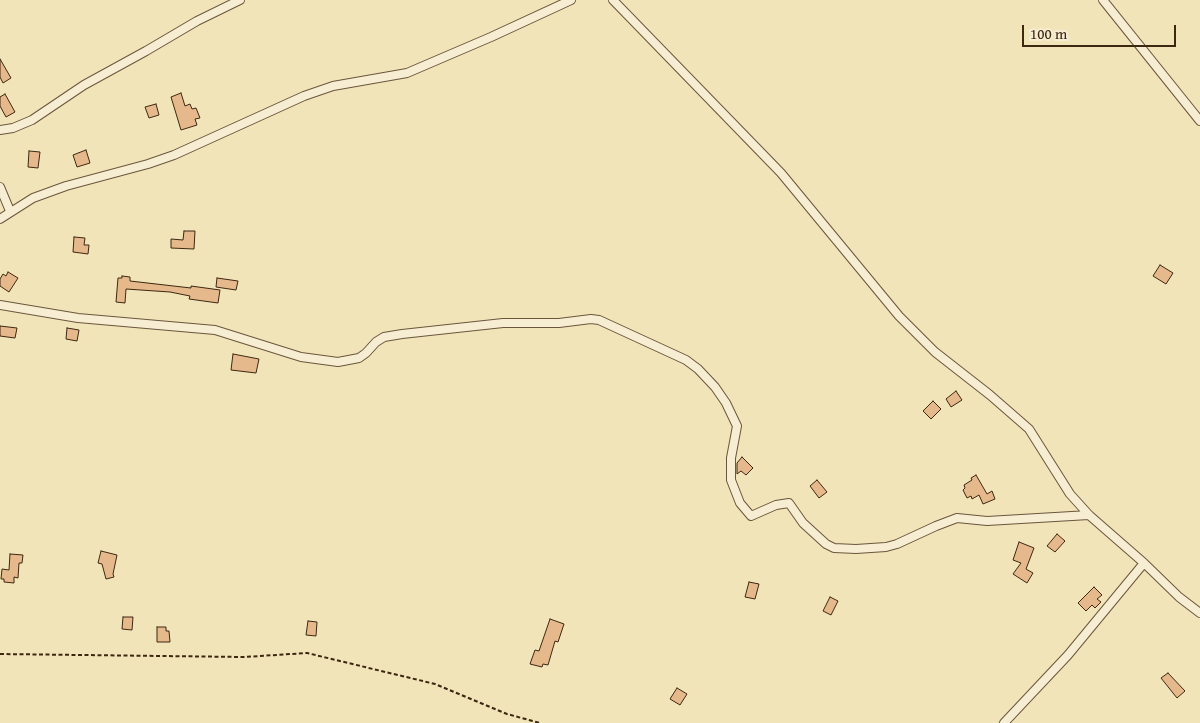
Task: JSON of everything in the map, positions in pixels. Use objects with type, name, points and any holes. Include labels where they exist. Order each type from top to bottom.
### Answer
[{"type":"street","points":[[0,130],[12,128],[32,120],[84,85],[146,52],[197,21],[240,0]]},
{"type":"street","points":[[0,219],[10,211],[49,191],[174,155],[262,114],[326,88],[354,81],[406,73],[571,0]]},
{"type":"street","points":[[613,0],[780,173],[910,328],[935,352],[990,395],[1029,429],[1070,494],[1089,515],[1144,563],[1179,597],[1200,612]]},
{"type":"street","points":[[1103,0],[1200,122]]},
{"type":"street","points":[[0,187],[10,211]]},
{"type":"street","points":[[0,305],[78,318],[215,330],[293,355],[321,361],[338,362],[359,358],[384,337],[402,334],[503,324],[599,320],[686,360],[698,369],[715,387],[726,403],[737,426],[731,458],[731,480],[740,504],[751,516],[776,505],[789,503],[803,523],[826,544],[834,548],[856,549],[896,544],[957,518],[987,521],[1089,515]]},
{"type":"street","points":[[1004,723],[1068,655],[1144,563]]},
{"type":"path","points":[[0,654],[244,657],[307,653],[435,684],[507,714],[540,723]]},
{"type":"building","points":[[0,59],[11,78],[3,83],[0,77]]},
{"type":"building","points":[[181,93],[185,106],[190,104],[192,109],[196,108],[200,118],[195,119],[197,125],[181,130],[171,97]]},
{"type":"building","points":[[5,94],[15,112],[6,117],[0,106],[0,97]]},
{"type":"building","points":[[156,104],[159,115],[149,118],[145,107]]},
{"type":"building","points":[[86,150],[90,163],[77,167],[73,155]]},
{"type":"building","points":[[29,151],[40,152],[38,168],[28,167]]},
{"type":"building","points":[[184,231],[195,231],[194,249],[171,248],[171,239],[183,240]]},
{"type":"building","points":[[74,237],[85,238],[84,245],[89,245],[88,254],[73,252]]},
{"type":"building","points":[[1160,265],[1173,273],[1166,284],[1153,276]]},
{"type":"building","points":[[8,272],[18,278],[9,292],[0,286],[0,279],[3,274],[6,276]]},
{"type":"building","points":[[122,276],[130,277],[130,281],[220,290],[218,303],[189,299],[190,296],[170,292],[126,289],[125,303],[116,302],[118,278],[122,278]]},
{"type":"building","points":[[217,278],[238,281],[236,290],[216,287]]},
{"type":"building","points":[[0,326],[17,328],[15,338],[0,336]]},
{"type":"building","points":[[67,328],[79,330],[77,341],[66,339]]},
{"type":"building","points":[[233,354],[259,359],[256,373],[231,370]]},
{"type":"building","points":[[956,391],[962,400],[951,407],[946,399]]},
{"type":"building","points":[[933,401],[941,409],[931,419],[923,411]]},
{"type":"building","points":[[742,457],[753,468],[746,475],[741,471],[737,474],[737,463]]},
{"type":"building","points":[[976,475],[987,494],[992,491],[995,499],[983,504],[979,495],[972,499],[971,496],[967,498],[963,490],[965,488],[964,485]]},
{"type":"building","points":[[817,480],[827,492],[819,498],[810,486]]},
{"type":"building","points":[[1057,534],[1065,541],[1055,552],[1047,546]]},
{"type":"building","points":[[1019,542],[1034,548],[1026,569],[1033,573],[1027,583],[1013,574],[1021,563],[1013,560]]},
{"type":"building","points":[[101,551],[117,555],[114,577],[106,579],[102,564],[98,563]]},
{"type":"building","points":[[10,554],[23,555],[22,563],[19,563],[18,578],[14,577],[14,583],[4,582],[4,579],[1,579],[2,569],[9,570]]},
{"type":"building","points":[[749,582],[759,584],[755,599],[745,597]]},
{"type":"building","points":[[1094,587],[1102,595],[1097,599],[1101,602],[1095,608],[1092,605],[1086,611],[1078,603]]},
{"type":"building","points":[[830,597],[838,601],[831,615],[823,611]]},
{"type":"building","points":[[123,617],[133,617],[132,630],[122,629]]},
{"type":"building","points":[[550,619],[564,624],[558,642],[555,641],[548,665],[543,664],[542,667],[530,664],[535,650],[539,651]]},
{"type":"building","points":[[308,621],[317,622],[316,636],[306,635]]},
{"type":"building","points":[[157,627],[166,627],[166,631],[169,631],[170,642],[157,642]]},
{"type":"building","points":[[1168,673],[1185,691],[1177,698],[1161,678]]},
{"type":"building","points":[[677,688],[687,694],[680,705],[670,699]]}]
